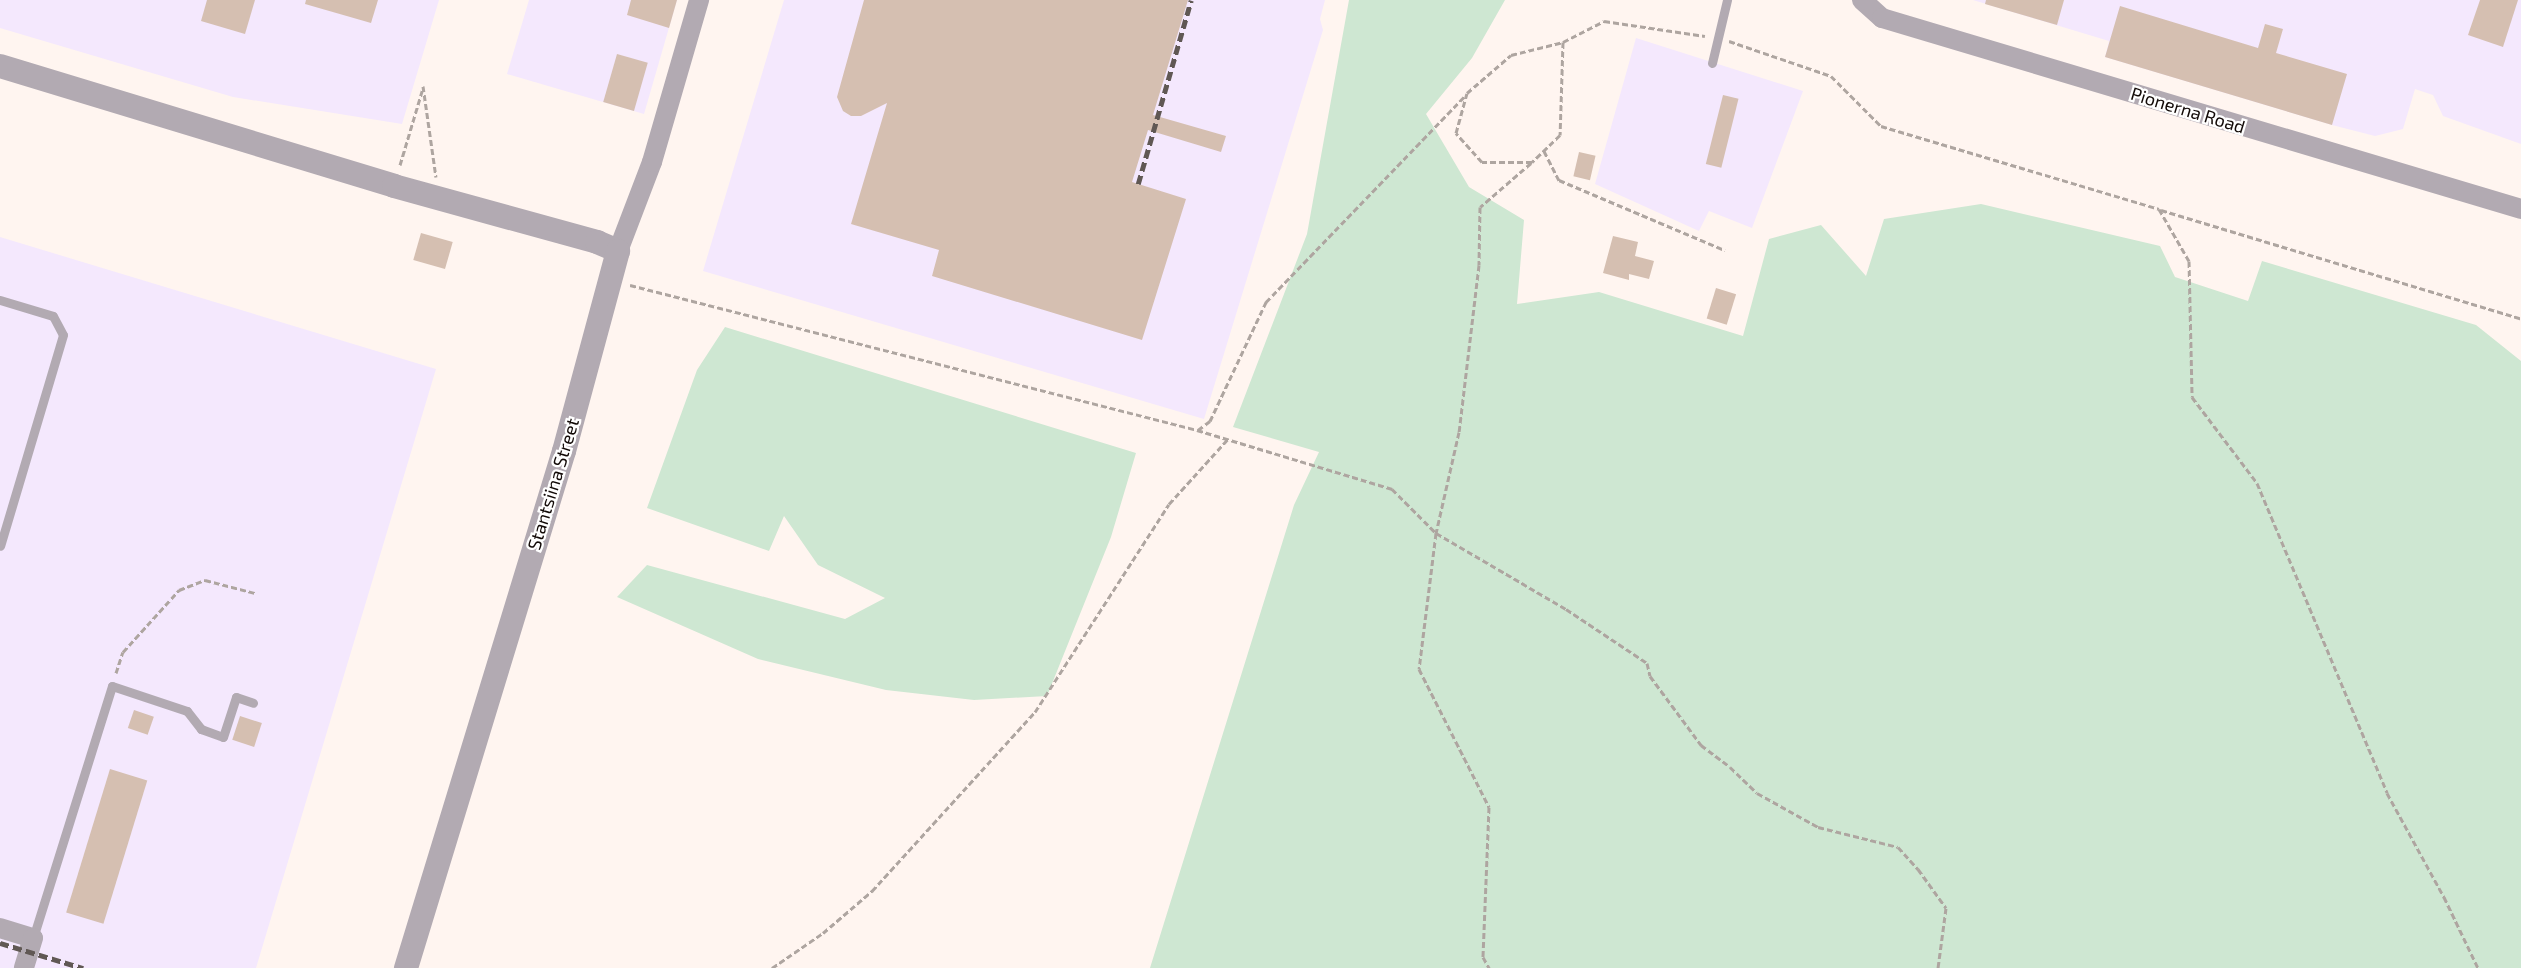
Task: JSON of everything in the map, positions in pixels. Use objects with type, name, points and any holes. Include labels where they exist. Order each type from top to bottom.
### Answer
[{"type":"street","name":"Stantsiina Street","points":[[406,968],[564,451],[609,280],[652,162],[699,0]]},
{"type":"street","name":"Pionerna Road","points":[[1862,0],[1882,18],[2521,210]]},
{"type":"street","points":[[0,66],[394,186],[597,242],[618,251]]},
{"type":"street","points":[[0,928],[33,938],[24,968]]},
{"type":"lane","points":[[1712,63],[1727,0]]},
{"type":"lane","points":[[0,300],[53,316],[63,335],[0,546]]},
{"type":"lane","points":[[33,938],[112,686],[187,711],[201,729],[222,737],[236,697],[253,703]]},
{"type":"path","points":[[1197,430],[1210,421],[1266,302],[1467,93],[1511,55],[1563,42],[1604,21],[1718,38],[1831,76],[1881,126],[2521,319]]},
{"type":"path","points":[[1489,968],[1483,957],[1490,807],[1419,669],[1436,532],[1459,432],[1479,266],[1480,207],[1560,135],[1563,42]]},
{"type":"path","points":[[394,186],[423,87],[439,198]]},
{"type":"path","points":[[1467,93],[1456,133],[1482,162],[1532,162]]},
{"type":"path","points":[[1544,151],[1559,180],[1725,250]]},
{"type":"path","points":[[2159,209],[2189,261],[2192,397],[2257,483],[2387,793],[2444,897],[2478,968]]},
{"type":"path","points":[[609,280],[1197,430],[1392,489],[1436,532],[1566,609],[1647,663],[1650,676],[1701,746],[1730,767],[1757,793],[1818,827],[1898,847],[1918,869],[1946,908],[1938,968]]},
{"type":"path","points":[[772,968],[824,933],[872,891],[1035,712],[1169,504],[1228,439]]},
{"type":"path","points":[[112,686],[123,652],[179,590],[205,580],[255,593]]},
{"type":"shaded area","points":[[0,0],[439,0],[402,124],[233,97],[0,28]]},
{"type":"shaded area","points":[[529,0],[677,0],[644,114],[507,74]]},
{"type":"shaded area","points":[[784,0],[1325,0],[1320,19],[1323,30],[1204,419],[703,271]]},
{"type":"shaded area","points":[[1973,0],[2521,0],[2521,144],[2443,116],[2433,95],[2415,89],[2403,129],[2375,136],[2332,125],[2105,57],[2109,41]]},
{"type":"shaded area","points":[[1636,38],[1803,91],[1752,228],[1709,211],[1699,231],[1595,184]]},
{"type":"shaded area","points":[[0,237],[436,369],[256,968],[0,968]]},
{"type":"green space","points":[[1349,0],[1505,0],[1472,58],[1426,114],[1469,187],[1524,220],[1517,304],[1599,292],[1743,336],[1769,239],[1821,225],[1866,276],[1884,219],[1981,204],[2160,246],[2175,277],[2248,301],[2262,261],[2476,325],[2521,361],[2521,968],[1150,968],[1294,505],[1319,452],[1233,427],[1307,234]]},
{"type":"green space","points":[[725,327],[1136,453],[1111,537],[1047,696],[974,700],[886,690],[758,659],[617,597],[647,565],[845,619],[885,598],[818,565],[784,516],[769,551],[647,508],[697,370]]},
{"type":"building","points":[[207,0],[255,0],[245,34],[201,21]]},
{"type":"building","points":[[306,0],[378,0],[371,23],[305,4]]},
{"type":"building","points":[[631,0],[677,0],[669,28],[627,15]]},
{"type":"building","points":[[864,0],[1188,0],[1153,115],[1226,136],[1221,152],[1148,130],[1132,182],[1186,199],[1142,340],[932,276],[939,250],[851,224],[887,103],[861,116],[851,116],[843,111],[837,97]]},
{"type":"building","points":[[1986,0],[2064,0],[2057,25],[1985,4]]},
{"type":"building","points":[[2480,0],[2518,0],[2503,47],[2468,35]]},
{"type":"building","points":[[2120,6],[2258,48],[2265,24],[2283,29],[2276,53],[2347,74],[2332,125],[2105,57]]},
{"type":"building","points":[[617,54],[648,63],[634,111],[603,102]]},
{"type":"building","points":[[1723,95],[1739,99],[1721,168],[1706,164]]},
{"type":"building","points":[[1579,152],[1596,156],[1590,180],[1573,176]]},
{"type":"building","points":[[421,233],[453,242],[445,269],[413,260]]},
{"type":"building","points":[[1613,236],[1638,242],[1635,256],[1654,261],[1649,279],[1629,274],[1629,280],[1603,273]]},
{"type":"building","points":[[1716,288],[1736,294],[1727,325],[1707,319]]},
{"type":"building","points":[[134,710],[154,717],[148,735],[128,728]]},
{"type":"building","points":[[240,716],[262,723],[254,747],[232,740]]},
{"type":"building","points":[[110,769],[147,780],[103,924],[66,912]]},
{"type":"railway","points":[[1138,184],[1191,0]]},
{"type":"railway","points":[[0,943],[83,968]]}]
